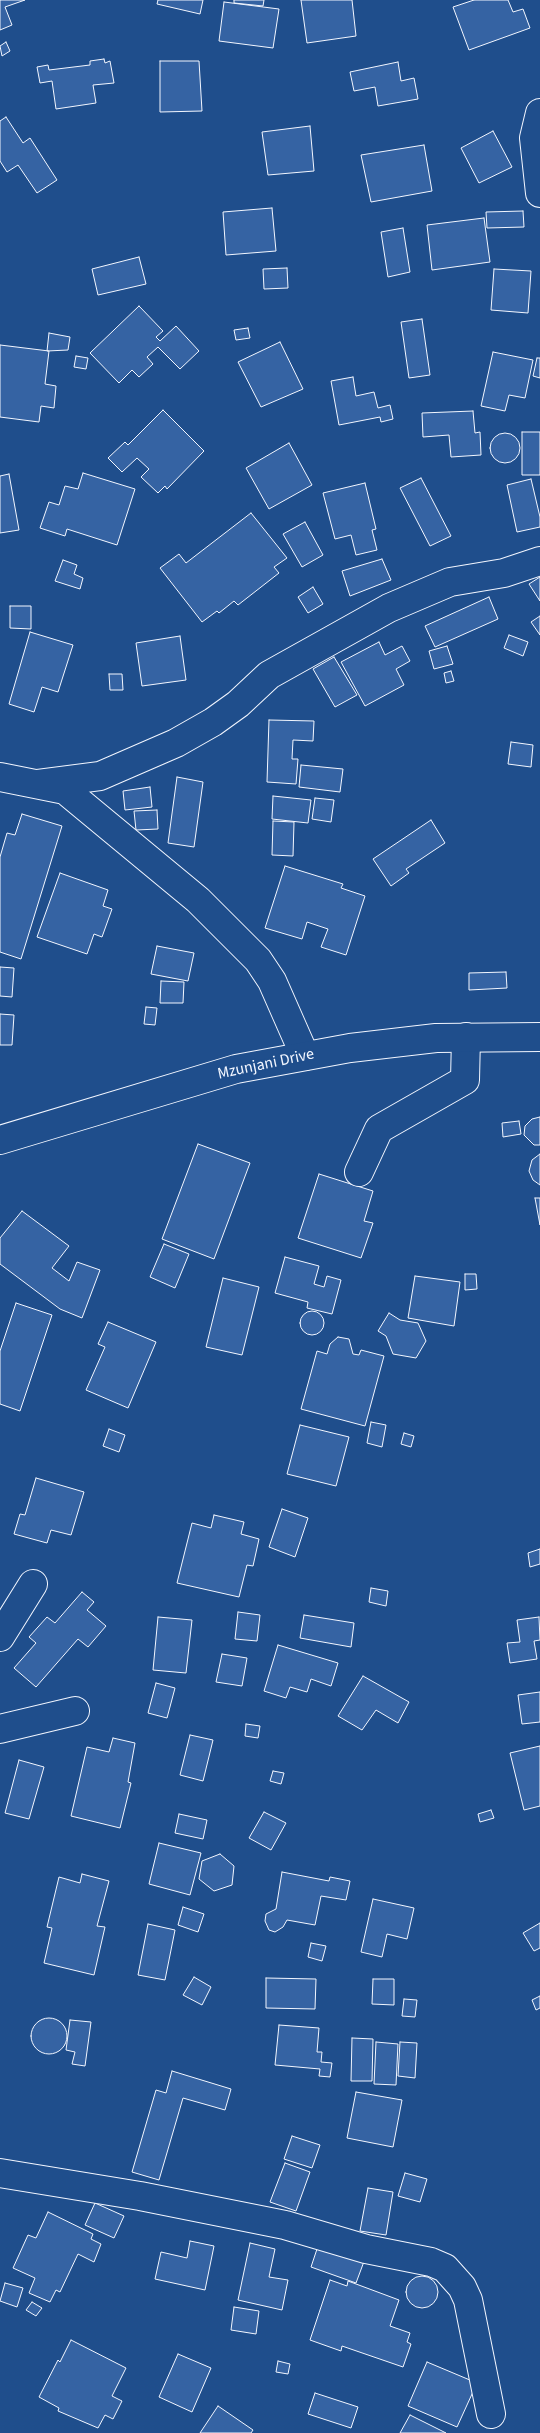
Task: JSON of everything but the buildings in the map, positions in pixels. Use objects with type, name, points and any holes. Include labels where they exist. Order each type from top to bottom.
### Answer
[{"type":"street","points":[[540,114],[534,138],[540,193]]},
{"type":"street","points":[[38,784],[100,776],[176,743],[213,722],[238,704],[269,675],[389,608],[450,582],[504,573],[540,561]]},
{"type":"street","points":[[0,777],[66,790],[198,900],[258,960],[272,981],[305,1056]]},
{"type":"street","points":[[360,1172],[379,1129],[465,1080],[466,1037]]},
{"type":"street","name":"Mzunjani Drive","points":[[0,1140],[236,1069],[305,1056],[436,1038],[540,1037]]},
{"type":"street","points":[[0,1637],[33,1584]]},
{"type":"street","points":[[0,1729],[75,1711]]},
{"type":"street","points":[[0,2173],[140,2196],[285,2225],[366,2248],[431,2262],[445,2268],[462,2287],[468,2300],[491,2414]]}]
